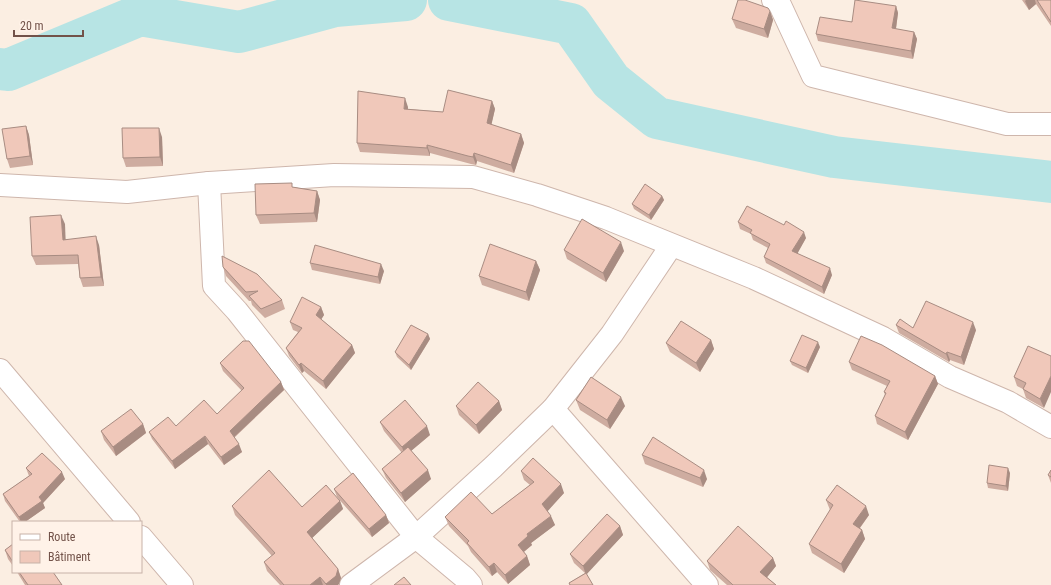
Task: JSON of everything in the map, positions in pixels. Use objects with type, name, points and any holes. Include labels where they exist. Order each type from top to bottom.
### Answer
[{"type":"street","points":[[773,0],[780,4],[813,76],[1007,124],[1051,124]]},
{"type":"street","points":[[0,185],[127,192],[209,183],[334,175],[473,177],[537,195],[606,218],[671,246],[754,278],[883,338],[950,377],[1008,402],[1051,427]]},
{"type":"street","points":[[209,183],[214,286],[247,324],[416,537],[465,578],[471,585]]},
{"type":"street","points":[[351,585],[416,537],[493,467],[553,409],[612,334],[671,246]]},
{"type":"street","points":[[0,370],[127,521]]},
{"type":"street","points":[[553,409],[706,585]]},
{"type":"street","points":[[142,538],[182,585]]},
{"type":"building","points":[[738,0],[745,0],[768,8],[770,11],[764,29],[732,19]]},
{"type":"building","points":[[855,0],[896,6],[892,28],[914,32],[911,51],[816,34],[820,17],[852,22]]},
{"type":"building","points":[[1037,0],[1051,0],[1051,22]]},
{"type":"building","points":[[448,90],[492,101],[487,123],[521,134],[511,165],[474,153],[473,157],[427,145],[427,148],[357,143],[358,91],[405,98],[404,109],[443,112]]},
{"type":"building","points":[[26,126],[30,156],[7,159],[2,129]]},
{"type":"building","points":[[122,128],[159,128],[160,157],[123,158]]},
{"type":"building","points":[[292,183],[292,187],[317,191],[314,213],[256,215],[255,184]]},
{"type":"building","points":[[645,184],[662,196],[649,215],[632,204]]},
{"type":"building","points":[[747,206],[784,225],[786,221],[804,232],[792,251],[830,268],[822,287],[764,257],[770,244],[750,233],[752,230],[738,222]]},
{"type":"building","points":[[61,215],[63,240],[96,236],[101,277],[80,278],[78,255],[32,256],[30,217]]},
{"type":"building","points":[[582,219],[621,242],[603,273],[564,250]]},
{"type":"building","points":[[490,244],[536,261],[526,292],[479,276]]},
{"type":"building","points":[[315,245],[381,264],[378,277],[310,263]]},
{"type":"building","points":[[222,256],[257,274],[282,300],[261,309],[249,296],[258,291],[246,292],[223,267]]},
{"type":"building","points":[[302,297],[321,307],[316,315],[352,345],[323,381],[301,363],[299,365],[286,348],[302,328],[290,322]]},
{"type":"building","points":[[926,301],[973,322],[961,357],[947,352],[946,354],[896,325],[900,319],[913,328]]},
{"type":"building","points":[[681,321],[711,340],[696,363],[666,343]]},
{"type":"building","points":[[411,325],[428,334],[409,365],[395,352]]},
{"type":"building","points":[[802,335],[818,342],[806,368],[790,361]]},
{"type":"building","points":[[861,336],[882,345],[935,376],[905,432],[875,416],[890,381],[849,362]]},
{"type":"building","points":[[243,341],[249,341],[281,382],[230,431],[239,444],[221,457],[205,436],[172,461],[149,432],[168,417],[176,426],[204,400],[217,414],[244,388],[220,363]]},
{"type":"building","points":[[1028,346],[1051,356],[1051,376],[1040,399],[1023,389],[1026,383],[1014,377]]},
{"type":"building","points":[[591,377],[621,397],[607,420],[576,400]]},
{"type":"building","points":[[478,382],[499,401],[476,425],[456,406]]},
{"type":"building","points":[[405,400],[427,426],[402,447],[380,422]]},
{"type":"building","points":[[131,409],[143,424],[113,447],[101,431]]},
{"type":"building","points":[[653,437],[704,470],[700,478],[642,455]]},
{"type":"building","points":[[408,447],[428,470],[401,493],[382,469]]},
{"type":"building","points":[[42,453],[62,472],[39,497],[42,501],[19,517],[3,494],[32,474],[26,468]]},
{"type":"building","points":[[533,458],[561,484],[542,504],[551,516],[527,534],[528,536],[518,545],[527,556],[505,575],[494,563],[489,567],[467,543],[469,541],[445,517],[471,492],[492,514],[534,482],[521,471]]},
{"type":"building","points":[[989,465],[1008,468],[1006,486],[987,483]]},
{"type":"building","points":[[269,470],[302,507],[326,485],[340,501],[307,532],[338,569],[336,576],[326,584],[320,577],[310,585],[284,585],[264,562],[275,553],[232,506]]},
{"type":"building","points":[[1051,470],[1051,477],[1048,475]]},
{"type":"building","points":[[353,473],[386,515],[369,529],[334,489]]},
{"type":"building","points":[[837,485],[866,506],[853,524],[862,530],[841,564],[809,544],[833,505],[826,500]]},
{"type":"building","points":[[607,514],[620,526],[583,566],[570,554]]},
{"type":"building","points":[[738,526],[773,558],[760,572],[776,585],[733,585],[707,561]]},
{"type":"building","points":[[12,545],[12,560],[5,550]]},
{"type":"building","points":[[20,573],[54,573],[62,585],[28,585]]},
{"type":"building","points":[[586,573],[593,585],[570,585],[569,583]]},
{"type":"building","points":[[404,577],[411,585],[394,585]]},
{"type":"waterway","points":[[0,69],[8,70],[140,15],[239,32],[335,6],[406,0]]},
{"type":"waterway","points":[[449,0],[571,24],[611,81],[657,118],[834,157],[1051,182]]}]
